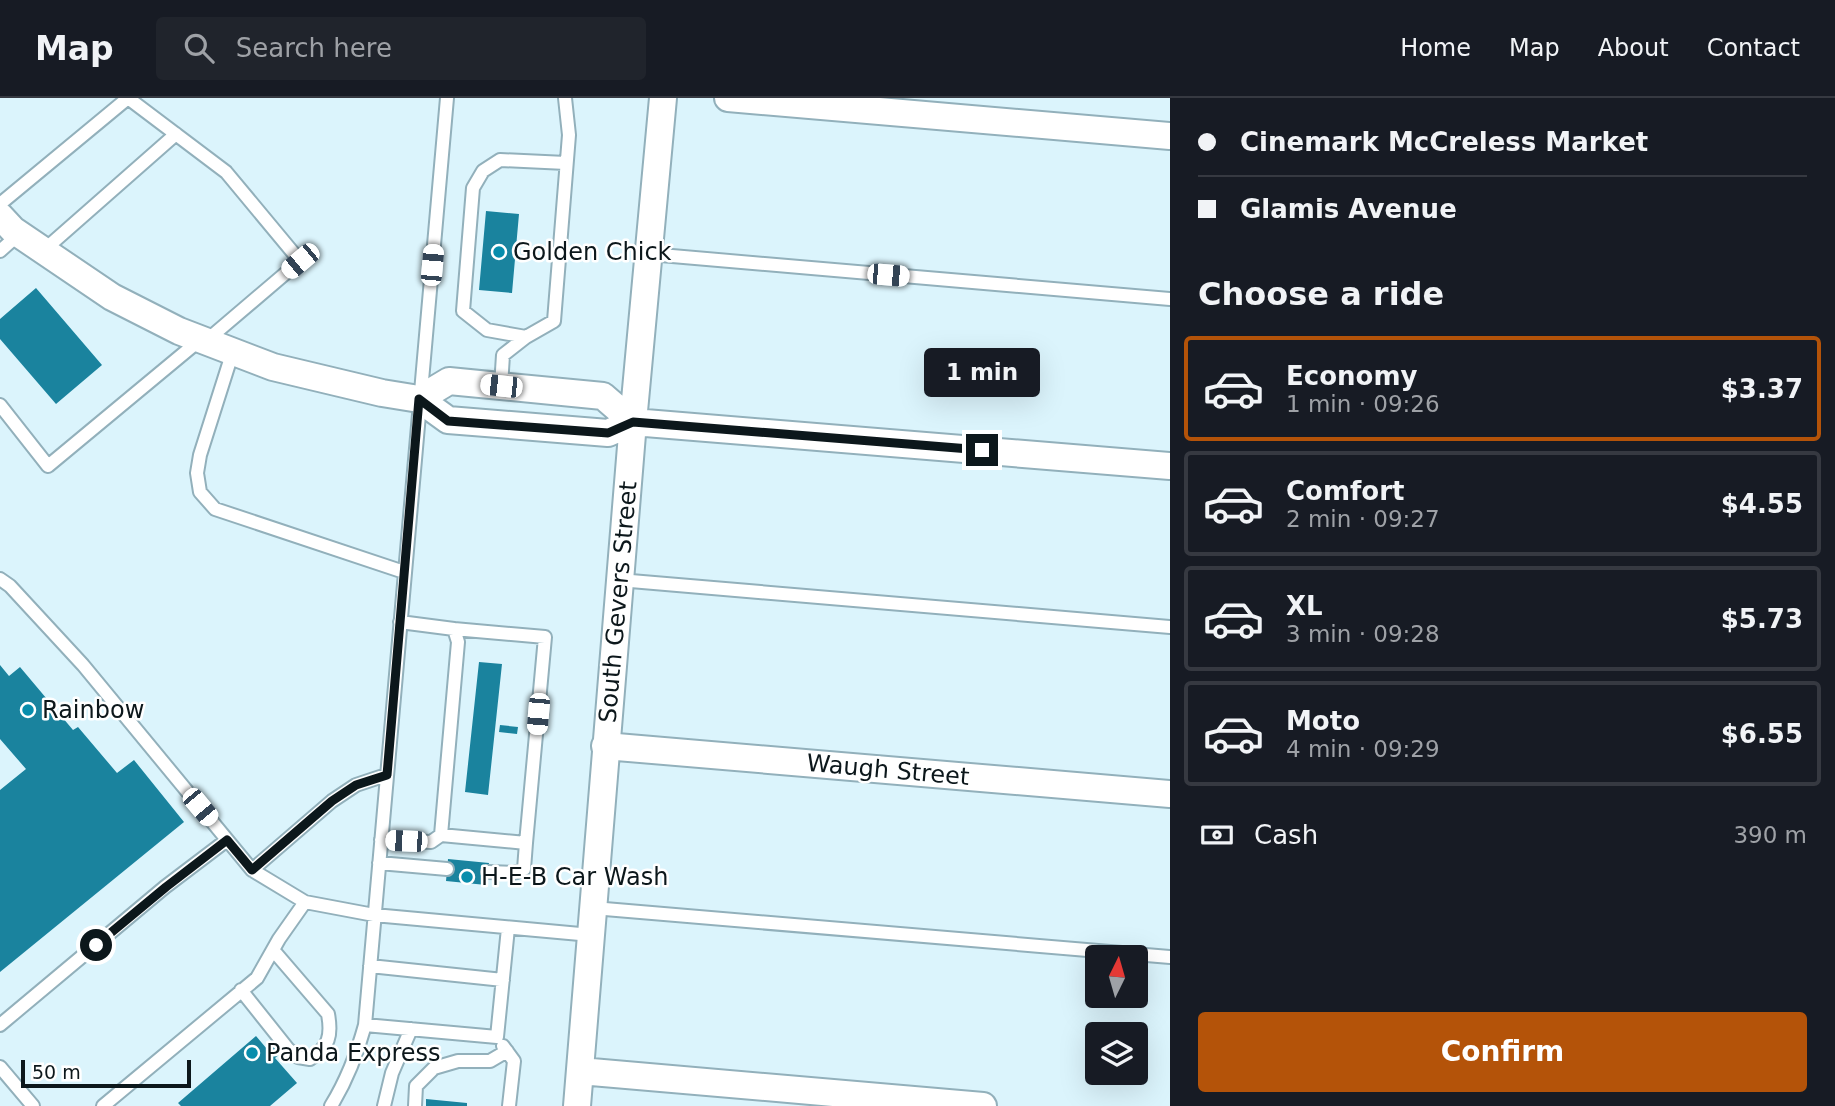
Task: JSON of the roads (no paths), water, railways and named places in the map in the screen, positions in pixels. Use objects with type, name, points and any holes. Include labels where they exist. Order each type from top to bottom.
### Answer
[{"type":"street","name":"South Gevers Street","points":[[577,1106],[619,580],[663,98]]},
{"type":"street","points":[[728,98],[1170,136]]},
{"type":"street","points":[[6,233],[43,251],[112,298],[179,331],[274,367],[382,393],[419,399],[448,421],[608,433],[633,422],[1170,466]]},
{"type":"street","points":[[419,399],[449,381],[603,396],[633,422]]},
{"type":"street","name":"Waugh Street","points":[[605,746],[1170,794]]},
{"type":"street","points":[[580,1071],[984,1106]]},
{"type":"lane","points":[[0,204],[128,98],[226,172],[300,261],[48,466],[0,405]]},
{"type":"lane","points":[[331,1106],[357,1055],[365,1024],[447,98]]},
{"type":"lane","points":[[501,386],[503,355],[526,337],[554,321],[569,135],[565,98]]},
{"type":"lane","points":[[43,251],[177,134]]},
{"type":"lane","points":[[526,337],[487,330],[463,311],[472,188],[483,172],[500,160],[566,163]]},
{"type":"lane","points":[[649,254],[1170,299]]},
{"type":"lane","points":[[233,351],[200,455],[197,473],[200,492],[215,509],[404,572]]},
{"type":"lane","points":[[0,579],[10,586],[83,666],[252,870],[305,902],[374,915],[591,935]]},
{"type":"lane","points":[[619,580],[1170,626]]},
{"type":"lane","points":[[400,622],[545,637],[524,869],[514,873],[488,872]]},
{"type":"lane","points":[[441,835],[458,642],[454,629]]},
{"type":"lane","points":[[252,870],[340,796],[356,785],[387,775]]},
{"type":"lane","points":[[381,840],[431,842],[441,835],[526,843]]},
{"type":"lane","points":[[0,1025],[166,887],[227,840]]},
{"type":"lane","points":[[379,863],[447,869]]},
{"type":"lane","points":[[103,1106],[257,978],[305,902]]},
{"type":"lane","points":[[593,908],[1170,957]]},
{"type":"lane","points":[[508,928],[497,1037],[514,1061],[509,1106]]},
{"type":"lane","points":[[241,990],[288,1049],[298,1057],[310,1059],[321,1052],[331,1027],[328,1014],[273,950]]},
{"type":"lane","points":[[370,967],[503,980]]},
{"type":"lane","points":[[365,1024],[497,1037]]},
{"type":"lane","points":[[384,1106],[392,1073],[411,1029]]},
{"type":"lane","points":[[415,1106],[416,1086],[434,1068],[458,1060],[490,1061],[507,1051]]},
{"type":"lane","points":[[0,1067],[33,1106]]},
{"type":"place","name":"Golden Chick","points":[[499,252]]},
{"type":"place","name":"Rainbow","points":[[28,710]]},
{"type":"place","name":"H-E-B Car Wash","points":[[467,877]]},
{"type":"place","name":"Panda Express","points":[[252,1053]]}]
